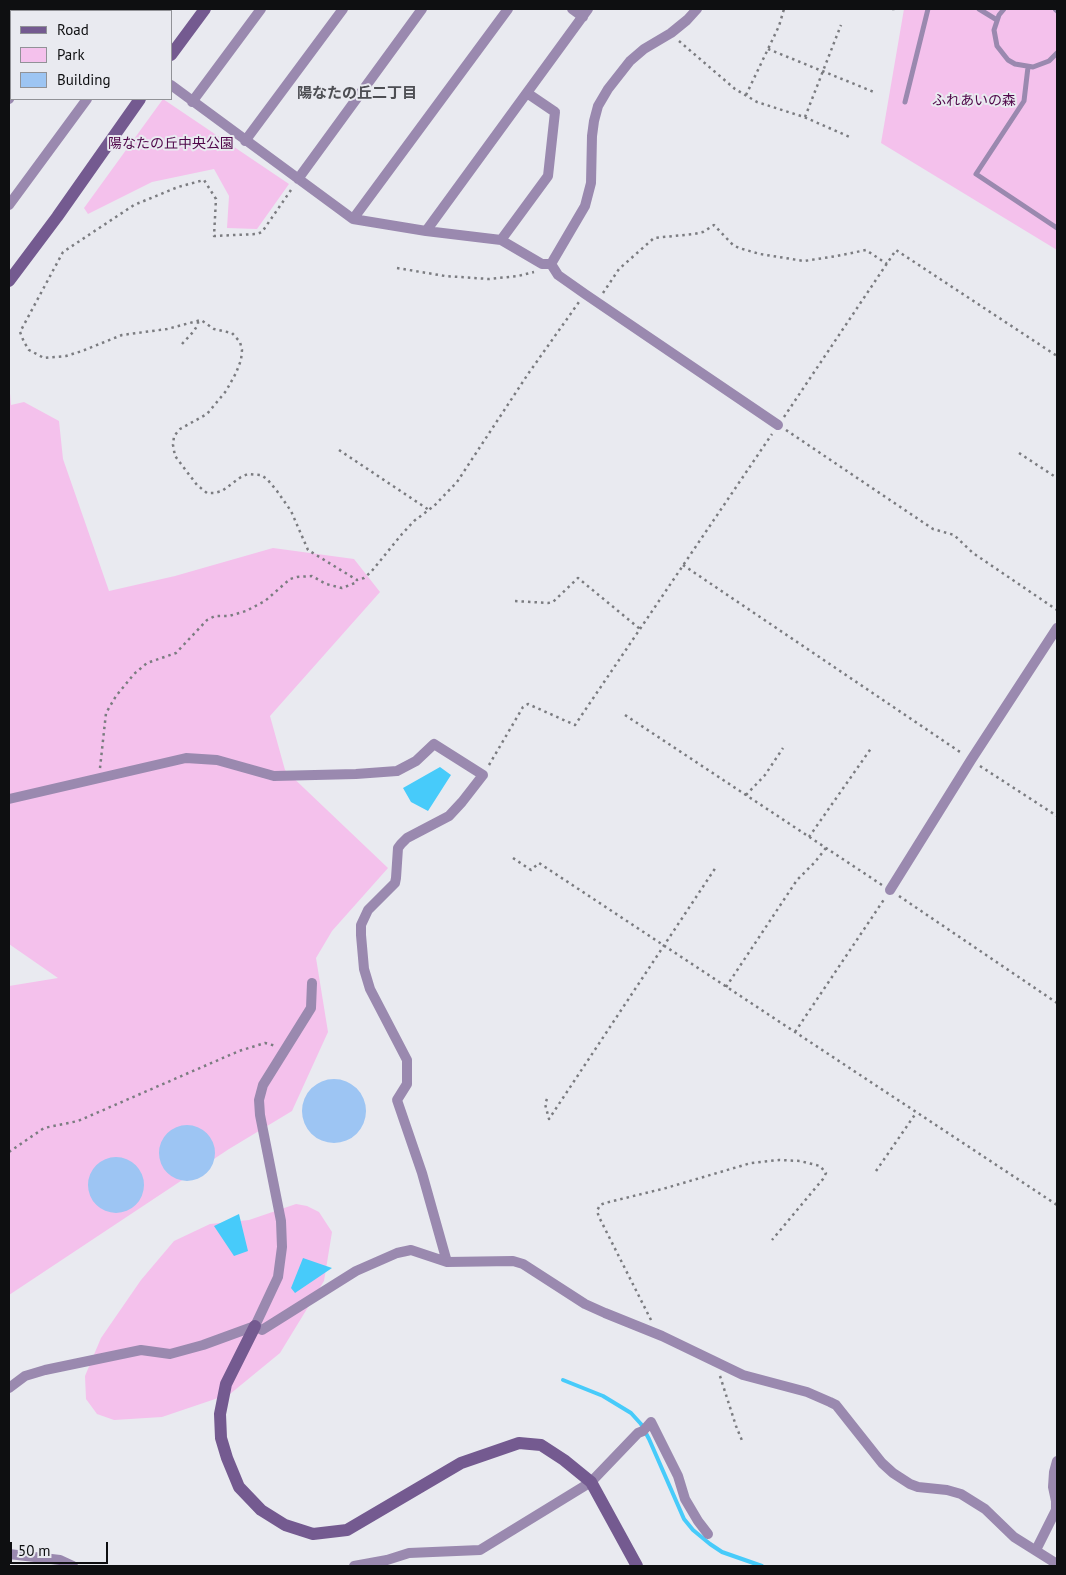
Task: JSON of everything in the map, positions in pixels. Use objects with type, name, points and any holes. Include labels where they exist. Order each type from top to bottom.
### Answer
[{"type":"street","points":[[172,54],[206,9]]},
{"type":"street","points":[[192,102],[261,9]]},
{"type":"street","points":[[245,141],[343,9]]},
{"type":"street","points":[[298,179],[422,9]]},
{"type":"street","points":[[352,219],[508,9]]},
{"type":"street","points":[[426,232],[586,13],[572,9]]},
{"type":"street","points":[[547,264],[585,206],[591,183],[592,136],[598,106],[608,89],[630,61],[644,49],[671,33],[697,9]]},
{"type":"street","points":[[172,86],[352,219],[426,232],[501,240],[547,264],[558,275],[585,294],[778,425]]},
{"type":"street","points":[[501,240],[548,176],[555,112],[527,92]]},
{"type":"street","points":[[9,205],[86,100]]},
{"type":"street","points":[[9,281],[57,217],[139,100]]},
{"type":"street","points":[[890,890],[1057,628]]},
{"type":"street","points":[[9,799],[186,758],[217,760],[274,776],[397,771],[416,761],[434,744],[483,775],[462,802],[448,816],[407,838],[401,844],[398,848],[395,883],[368,910],[363,918],[361,935],[364,969],[370,989],[407,1060],[406,1084],[397,1100],[422,1173],[446,1262]]},
{"type":"street","points":[[312,983],[311,1008],[263,1085],[260,1100],[260,1115],[281,1221],[282,1247],[278,1276],[256,1326],[226,1384],[220,1414],[221,1438],[226,1458],[240,1487],[261,1510],[285,1525],[313,1534],[347,1530],[461,1463],[519,1442],[541,1445],[564,1460],[591,1482],[637,1566]]},
{"type":"street","points":[[256,1326],[262,1330],[356,1271],[397,1253],[411,1250],[446,1262],[513,1261],[522,1264],[585,1304],[743,1374],[807,1392],[836,1405],[882,1463],[893,1473],[918,1487],[947,1490],[961,1494],[985,1509],[1014,1537],[1057,1564]]},
{"type":"street","points":[[9,1388],[25,1376],[45,1370],[141,1350],[170,1354],[203,1345],[256,1326]]},
{"type":"street","points":[[354,1566],[387,1560],[409,1553],[480,1550],[591,1482],[651,1422],[678,1476],[686,1499],[698,1521],[708,1534]]},
{"type":"street","points":[[1036,1550],[1056,1510],[1053,1487],[1057,1462]]},
{"type":"street","points":[[9,1554],[60,1560],[73,1566]]},
{"type":"lane","points":[[905,102],[928,9]]},
{"type":"lane","points":[[979,9],[997,20]]},
{"type":"lane","points":[[1004,9],[997,20],[994,30],[995,38],[1002,53],[1008,60],[1028,67],[1041,65],[1049,61],[1057,53]]},
{"type":"lane","points":[[1028,67],[1024,101],[976,174],[1057,228]]},
{"type":"path","points":[[746,96],[779,26],[784,9]]},
{"type":"path","points":[[805,118],[841,25]]},
{"type":"path","points":[[671,33],[735,89],[746,96],[757,102],[805,118],[852,138]]},
{"type":"path","points":[[768,49],[874,92]]},
{"type":"path","points":[[291,190],[262,232],[257,234],[214,236],[216,199],[204,180],[178,186],[134,205],[63,252],[20,332],[29,350],[44,358],[66,356],[122,335],[167,328],[201,320],[214,329],[232,333],[240,342],[242,350],[241,360],[226,391],[215,405],[207,414],[180,429],[174,436],[175,456],[197,485],[207,493],[222,491],[248,474],[261,475],[268,480],[291,511],[308,550],[357,580]]},
{"type":"path","points":[[597,302],[619,269],[654,238],[694,234],[703,232],[714,225],[733,245],[760,254],[804,260],[866,250],[887,264]]},
{"type":"path","points":[[483,775],[523,707],[528,704],[575,725],[896,250],[1057,356]]},
{"type":"path","points":[[397,268],[445,276],[490,279],[534,272],[547,264]]},
{"type":"path","points":[[98,779],[106,713],[116,696],[134,674],[147,663],[176,653],[206,620],[214,616],[229,616],[246,611],[265,601],[290,579],[312,576],[326,584],[342,588],[364,578],[414,521],[430,510],[457,482],[528,374],[585,294]]},
{"type":"path","points":[[182,344],[194,331],[198,321]]},
{"type":"path","points":[[778,425],[933,529],[954,535],[974,553],[1057,610]]},
{"type":"path","points":[[339,450],[430,510]]},
{"type":"path","points":[[1019,453],[1057,478]]},
{"type":"path","points":[[683,565],[1057,816]]},
{"type":"path","points":[[515,601],[553,602],[578,578],[640,628]]},
{"type":"path","points":[[625,715],[1057,1003]]},
{"type":"path","points":[[746,795],[765,775],[783,748]]},
{"type":"path","points":[[809,837],[872,748]]},
{"type":"path","points":[[726,987],[796,880],[815,862],[826,848]]},
{"type":"path","points":[[513,858],[532,870],[539,863],[1057,1205]]},
{"type":"path","points":[[546,1099],[549,1119],[663,944],[716,867]]},
{"type":"path","points":[[795,1032],[890,890]]},
{"type":"path","points":[[9,1152],[44,1128],[78,1121],[239,1051],[265,1044],[273,1045],[284,1052]]},
{"type":"path","points":[[876,1170],[916,1113]]},
{"type":"path","points":[[654,1333],[647,1309],[599,1218],[597,1211],[600,1205],[751,1163],[780,1160],[820,1166],[826,1173],[823,1179],[772,1240]]},
{"type":"path","points":[[719,1363],[719,1374],[726,1398],[744,1443]]},
{"type":"green space","name":"ふれあいの森","points":[[904,9],[1057,9],[1057,250],[881,143]]},
{"type":"green space","name":"陽なたの丘中央公園","points":[[162,100],[289,184],[257,229],[227,228],[229,196],[214,169],[152,182],[88,214],[84,208]]},
{"type":"green space","points":[[9,382],[11,405],[24,402],[59,421],[63,459],[109,591],[175,576],[273,548],[354,559],[380,592],[270,716],[285,770],[388,868],[332,931],[316,958],[328,1032],[292,1111],[229,1149],[9,1295],[9,986],[58,978],[9,944]]},
{"type":"green space","points":[[296,1204],[307,1206],[319,1212],[332,1232],[324,1281],[280,1353],[230,1394],[162,1417],[114,1420],[97,1414],[86,1399],[85,1376],[101,1338],[141,1280],[174,1241],[210,1224],[249,1220]]},
{"type":"water","points":[[440,767],[451,775],[428,811],[411,802],[403,788]]},
{"type":"water","points":[[239,1214],[248,1251],[234,1256],[214,1226]]},
{"type":"water","points":[[303,1258],[332,1268],[295,1293],[291,1288]]},
{"type":"building","points":[[334,1079],[352,1085],[360,1093],[366,1111],[360,1129],[352,1137],[334,1143],[316,1137],[308,1129],[302,1111],[308,1093],[316,1085]]},
{"type":"building","points":[[181,1125],[193,1125],[203,1129],[211,1137],[215,1153],[211,1169],[203,1177],[193,1181],[181,1181],[171,1177],[163,1169],[159,1159],[159,1147],[163,1137],[171,1129]]},
{"type":"building","points":[[116,1157],[127,1159],[136,1165],[142,1174],[144,1185],[142,1196],[136,1205],[127,1211],[116,1213],[105,1211],[96,1205],[90,1196],[88,1185],[90,1174],[96,1165],[105,1159]]},
{"type":"waterway","points":[[563,1380],[603,1396],[631,1413],[641,1424],[649,1439],[684,1519],[693,1530],[722,1552],[762,1566]]},
{"type":"district","name":"陽なたの丘二丁目","points":[[357,94]]}]
